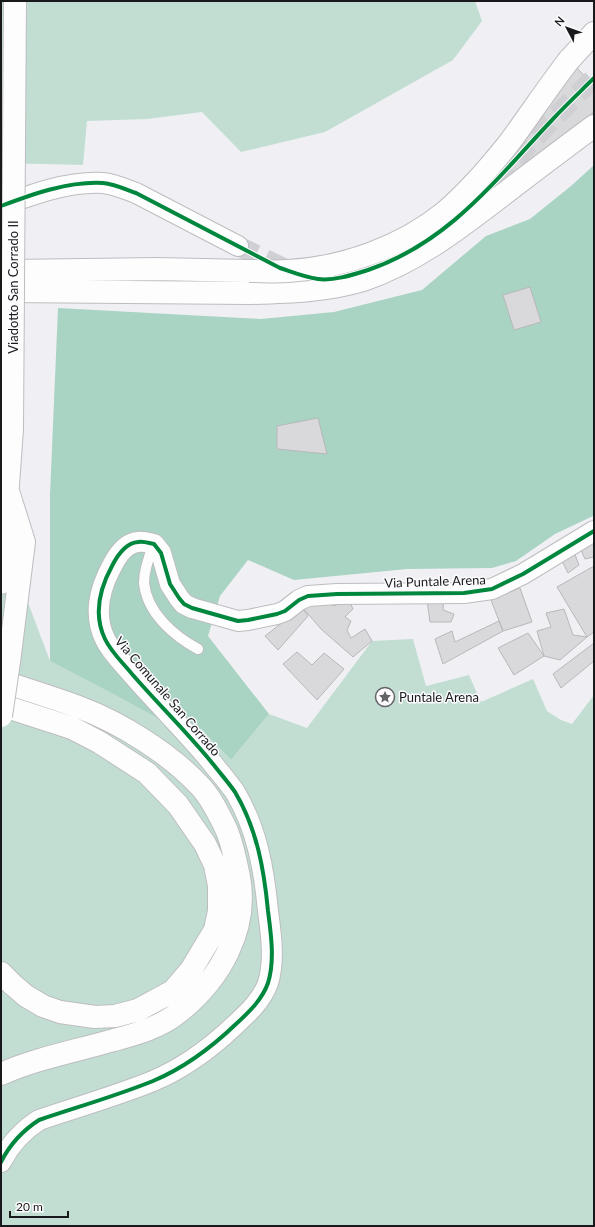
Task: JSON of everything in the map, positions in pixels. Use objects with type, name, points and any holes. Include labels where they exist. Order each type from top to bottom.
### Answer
[{"type":"highway","name":"Viadotto San Corrado II","points":[[1,583],[12,429],[15,1]]},
{"type":"highway","points":[[1,270],[157,269],[289,271],[354,259],[392,244],[426,225],[444,212],[480,176],[508,143],[569,60],[594,33]]},
{"type":"highway","points":[[1,291],[288,292],[337,286],[362,280],[417,256],[462,226],[594,126]]},
{"type":"highway","points":[[1,716],[5,672],[24,542],[8,491]]},
{"type":"highway","points":[[1,1074],[35,1061],[91,1047],[149,1029],[169,1020],[180,1012],[206,987],[216,973],[227,954],[237,928],[241,909],[241,890],[233,848],[228,833],[220,817],[200,786],[160,751],[114,723],[5,672]]},
{"type":"highway","points":[[1,705],[72,728],[99,742],[147,773],[178,805],[205,844],[215,865],[219,886],[219,911],[215,930],[191,970],[173,991],[138,1010],[115,1016],[95,1017],[60,1012],[43,1006],[26,996],[1,972]]},
{"type":"street","points":[[1,206],[66,186],[104,183],[118,186],[136,193],[238,246]]},
{"type":"street","name":"Via Puntale Arena","points":[[154,544],[161,553],[166,575],[174,592],[184,604],[192,608],[238,620],[248,620],[278,614],[285,611],[299,600],[308,596],[337,594],[464,593],[492,589],[523,574],[594,530]]},
{"type":"street","name":"Via Comunale San Corrado","points":[[1,1162],[19,1135],[39,1120],[154,1081],[187,1063],[224,1036],[251,1010],[268,983],[271,965],[272,942],[266,887],[259,851],[245,811],[234,790],[198,746],[113,651],[105,638],[101,627],[99,596],[103,584],[120,553],[134,543],[154,544]]},
{"type":"lane","points":[[154,544],[145,572],[144,584],[150,603],[157,616],[168,629],[182,640],[198,649]]},
{"type":"green space","points":[[1,1],[475,1],[482,21],[453,60],[325,132],[241,152],[202,112],[147,119],[87,121],[83,165],[1,163]]},
{"type":"green space","points":[[594,165],[593,516],[555,534],[516,561],[492,568],[407,569],[294,580],[248,560],[220,596],[208,636],[269,714],[231,760],[202,730],[156,717],[50,661],[50,495],[58,308],[261,319],[334,312],[422,290],[486,236],[530,219],[571,186]]},
{"type":"green space","points":[[1,531],[50,661],[148,712],[202,730],[231,760],[269,714],[307,728],[372,641],[413,639],[426,686],[469,675],[481,702],[533,679],[547,711],[561,720],[572,724],[594,695],[594,1226],[1,1226]]},
{"type":"building","points":[[575,66],[594,86],[594,112],[463,211],[539,118]]},
{"type":"building","points":[[530,287],[541,322],[514,330],[503,295]]},
{"type":"building","points":[[318,418],[327,454],[277,449],[277,426]]},
{"type":"building","points":[[594,531],[594,557],[585,559],[577,541]]},
{"type":"building","points":[[574,552],[579,565],[568,573],[561,559]]},
{"type":"building","points":[[594,566],[594,632],[587,637],[557,587]]},
{"type":"building","points":[[520,588],[532,622],[503,631],[491,600]]},
{"type":"building","points":[[426,593],[444,593],[443,610],[454,614],[451,622],[430,622]]},
{"type":"building","points":[[330,594],[333,606],[349,600],[353,609],[345,617],[351,621],[347,630],[351,638],[365,629],[372,641],[353,657],[321,629],[302,607]]},
{"type":"building","points":[[302,607],[308,616],[278,650],[265,636]]},
{"type":"building","points":[[564,609],[573,635],[587,637],[560,660],[544,656],[537,631],[551,627],[546,613]]},
{"type":"building","points":[[499,621],[503,631],[443,664],[435,639],[452,631],[455,642]]},
{"type":"building","points":[[528,633],[544,656],[514,675],[498,648]]},
{"type":"building","points":[[594,643],[594,661],[561,688],[553,674]]},
{"type":"building","points":[[297,652],[312,665],[324,653],[344,669],[317,700],[283,664]]},
{"type":"tunnel","points":[[452,222],[477,200],[594,78]]},
{"type":"tunnel","points":[[238,246],[290,271]]},
{"type":"cycle path","points":[[1,206],[64,186],[103,183],[136,193],[280,268],[303,276],[318,279],[343,277],[368,270],[397,258],[448,226],[491,186],[558,114],[594,78]]},
{"type":"cycle path","points":[[1,1162],[8,1149],[17,1138],[39,1120],[111,1097],[153,1081],[187,1063],[227,1033],[254,1006],[262,995],[268,983],[270,974],[272,947],[262,865],[254,835],[243,806],[235,792],[203,752],[114,653],[101,630],[99,620],[101,592],[116,558],[122,551],[134,543],[142,542],[154,544],[161,553],[170,584],[184,604],[192,608],[238,621],[277,614],[285,611],[299,600],[308,596],[337,594],[464,593],[492,589],[523,574],[594,531]]},
{"type":"place","name":"Puntale Arena","points":[[385,697]]}]
